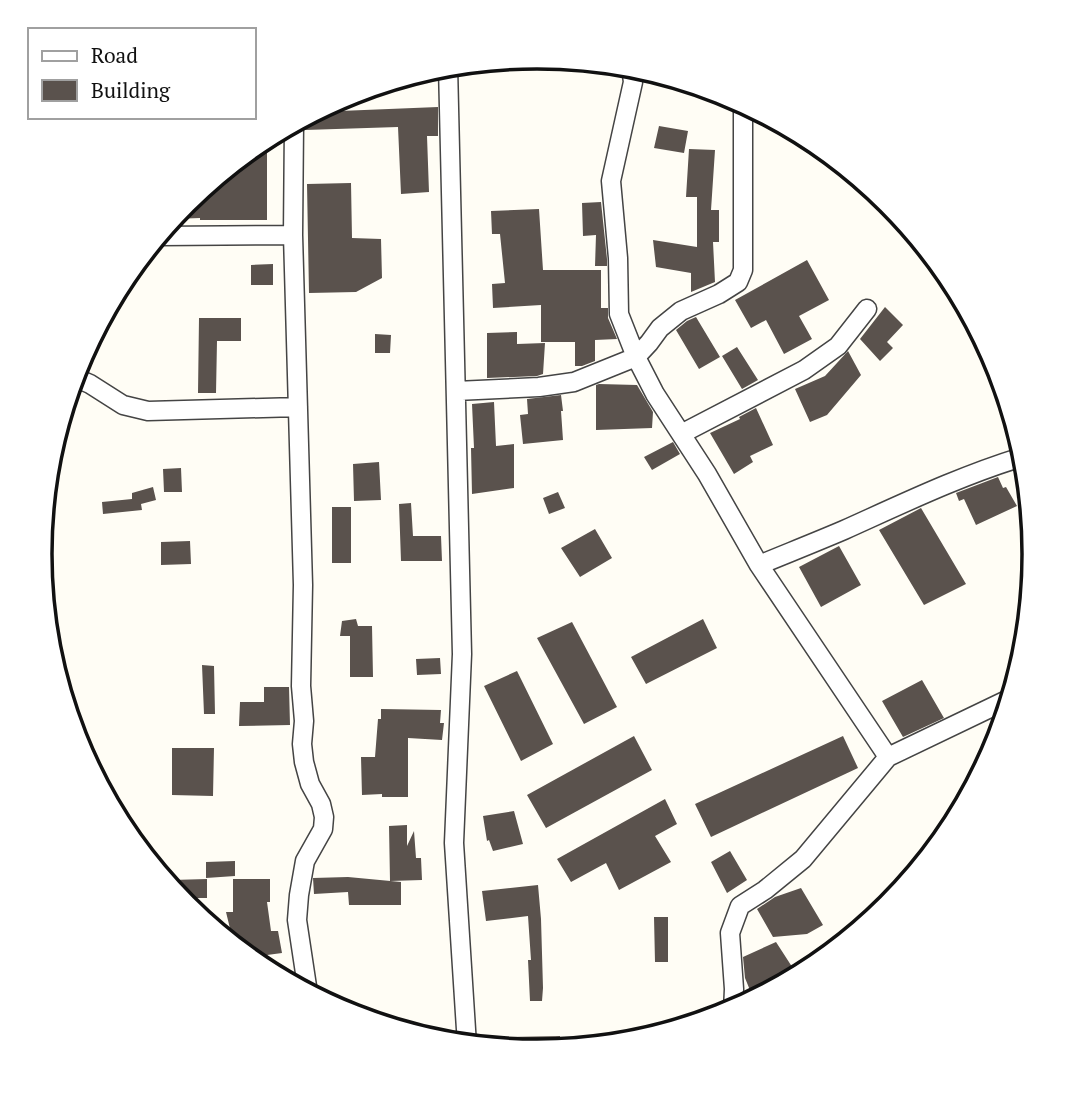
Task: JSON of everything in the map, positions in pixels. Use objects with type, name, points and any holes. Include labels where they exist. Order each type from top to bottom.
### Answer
[{"type":"street","points":[[448,78],[462,654],[454,843],[466,1034]]},
{"type":"street","points":[[633,79],[611,181],[618,258],[619,314],[655,394],[707,474],[759,565],[888,757]]},
{"type":"street","points":[[456,391],[539,387],[574,382],[636,356],[660,328],[681,311],[719,294],[737,282],[743,270],[743,116]]},
{"type":"street","points":[[294,135],[293,235],[303,585],[302,744],[310,783],[321,804],[324,817],[323,829],[306,861],[299,895],[297,920],[306,981]]},
{"type":"street","points":[[172,236],[293,235]]},
{"type":"street","points":[[681,434],[804,370],[838,346],[867,309]]},
{"type":"street","points":[[84,382],[123,405],[148,411],[298,407]]},
{"type":"street","points":[[759,565],[928,491],[1013,460]]},
{"type":"street","points":[[734,998],[730,933],[740,906],[765,890],[803,859],[888,757],[999,704]]},
{"type":"building","points":[[438,107],[438,136],[427,136],[429,192],[401,194],[398,127],[305,130],[342,111]]},
{"type":"building","points":[[659,126],[688,131],[684,153],[654,148]]},
{"type":"building","points":[[689,149],[715,150],[711,210],[719,210],[719,242],[713,242],[715,282],[691,292],[691,273],[656,267],[653,240],[697,247],[697,197],[686,197]]},
{"type":"building","points":[[267,152],[267,220],[189,218],[218,190]]},
{"type":"building","points":[[351,183],[352,238],[381,239],[382,278],[356,292],[309,293],[307,184]]},
{"type":"building","points":[[601,202],[607,266],[595,266],[596,235],[583,236],[582,203]]},
{"type":"building","points":[[539,209],[543,270],[601,270],[601,308],[608,308],[608,318],[617,339],[595,340],[595,361],[582,366],[575,366],[575,342],[541,342],[541,305],[493,308],[492,284],[505,283],[500,234],[492,234],[491,211]]},
{"type":"building","points":[[807,260],[829,300],[799,316],[812,339],[784,354],[766,320],[751,328],[735,300]]},
{"type":"building","points":[[273,264],[273,285],[251,285],[251,265]]},
{"type":"building","points":[[885,307],[903,325],[887,342],[893,348],[880,361],[860,339]]},
{"type":"building","points":[[696,317],[720,357],[699,369],[676,330]]},
{"type":"building","points":[[199,318],[241,318],[241,341],[217,341],[216,393],[198,393]]},
{"type":"building","points":[[517,332],[517,344],[545,343],[543,374],[487,378],[487,333]]},
{"type":"building","points":[[375,334],[391,335],[390,353],[375,353]]},
{"type":"building","points":[[737,347],[758,380],[742,389],[722,356]]},
{"type":"building","points":[[848,351],[861,375],[827,415],[810,422],[795,389],[825,376]]},
{"type":"building","points":[[596,385],[637,385],[653,412],[652,428],[596,430]]},
{"type":"building","points":[[561,395],[563,440],[523,444],[520,415],[528,414],[527,399]]},
{"type":"building","points":[[494,402],[496,446],[514,444],[514,488],[472,494],[472,404]]},
{"type":"building","points":[[756,408],[773,445],[750,456],[753,462],[734,474],[710,433]]},
{"type":"building","points":[[673,442],[680,454],[652,470],[644,457]]},
{"type":"building","points":[[379,462],[381,500],[354,501],[353,464]]},
{"type":"building","points":[[181,468],[182,492],[164,492],[163,469]]},
{"type":"building","points":[[998,477],[1017,506],[976,525],[964,499],[959,501],[956,493]]},
{"type":"building","points":[[153,487],[156,500],[141,504],[142,510],[103,514],[102,502],[132,499],[132,493]]},
{"type":"building","points":[[558,492],[565,508],[549,514],[543,498]]},
{"type":"building","points":[[411,503],[413,536],[441,536],[442,561],[401,561],[399,504]]},
{"type":"building","points":[[332,507],[351,507],[351,563],[332,563]]},
{"type":"building","points":[[921,508],[966,584],[924,605],[879,530]]},
{"type":"building","points":[[595,529],[612,558],[580,577],[561,548]]},
{"type":"building","points":[[190,541],[191,564],[161,565],[161,542]]},
{"type":"building","points":[[839,546],[861,585],[821,607],[799,567]]},
{"type":"building","points":[[356,619],[358,626],[372,626],[373,677],[350,677],[350,636],[340,636],[342,621]]},
{"type":"building","points":[[703,619],[717,648],[646,684],[631,657]]},
{"type":"building","points":[[572,622],[617,707],[584,724],[537,638]]},
{"type":"building","points":[[440,658],[441,674],[417,675],[416,659]]},
{"type":"building","points":[[202,665],[214,666],[215,714],[204,714]]},
{"type":"building","points":[[517,671],[553,744],[521,761],[484,686]]},
{"type":"building","points":[[922,680],[944,718],[903,737],[882,701]]},
{"type":"building","points":[[264,687],[289,687],[290,725],[239,726],[240,702],[264,702]]},
{"type":"building","points":[[381,709],[441,710],[440,723],[444,723],[442,740],[408,738],[408,797],[362,795],[361,757],[375,757]]},
{"type":"building","points":[[634,736],[652,770],[546,828],[527,795]]},
{"type":"building","points":[[843,736],[858,768],[711,837],[695,804]]},
{"type":"building","points":[[172,748],[214,748],[213,796],[172,795]]},
{"type":"building","points":[[665,799],[677,824],[655,836],[671,862],[619,890],[606,863],[571,882],[557,859]]},
{"type":"building","points":[[514,811],[523,844],[493,851],[489,840],[487,841],[483,816]]},
{"type":"building","points":[[407,825],[407,846],[414,831],[416,858],[421,858],[422,880],[390,881],[389,826]]},
{"type":"building","points":[[730,851],[747,880],[727,893],[711,862]]},
{"type":"building","points":[[235,861],[235,876],[206,878],[206,862]]},
{"type":"building","points":[[348,877],[401,882],[401,905],[349,905],[348,892],[314,894],[313,878]]},
{"type":"building","points":[[207,879],[207,898],[196,898],[179,880]]},
{"type":"building","points":[[233,879],[270,879],[270,902],[267,902],[271,931],[278,931],[282,953],[264,955],[230,929],[226,912],[233,912]]},
{"type":"building","points":[[538,885],[543,988],[542,1001],[530,1001],[528,916],[486,921],[482,891]]},
{"type":"building","points":[[801,888],[823,925],[807,934],[773,937],[757,909],[775,897]]},
{"type":"building","points":[[654,917],[668,917],[668,962],[655,962]]},
{"type":"building","points":[[776,942],[792,967],[750,990],[745,978],[743,957]]},
{"type":"building","points":[[560,1036],[560,1039],[538,1040],[502,1037]]}]
